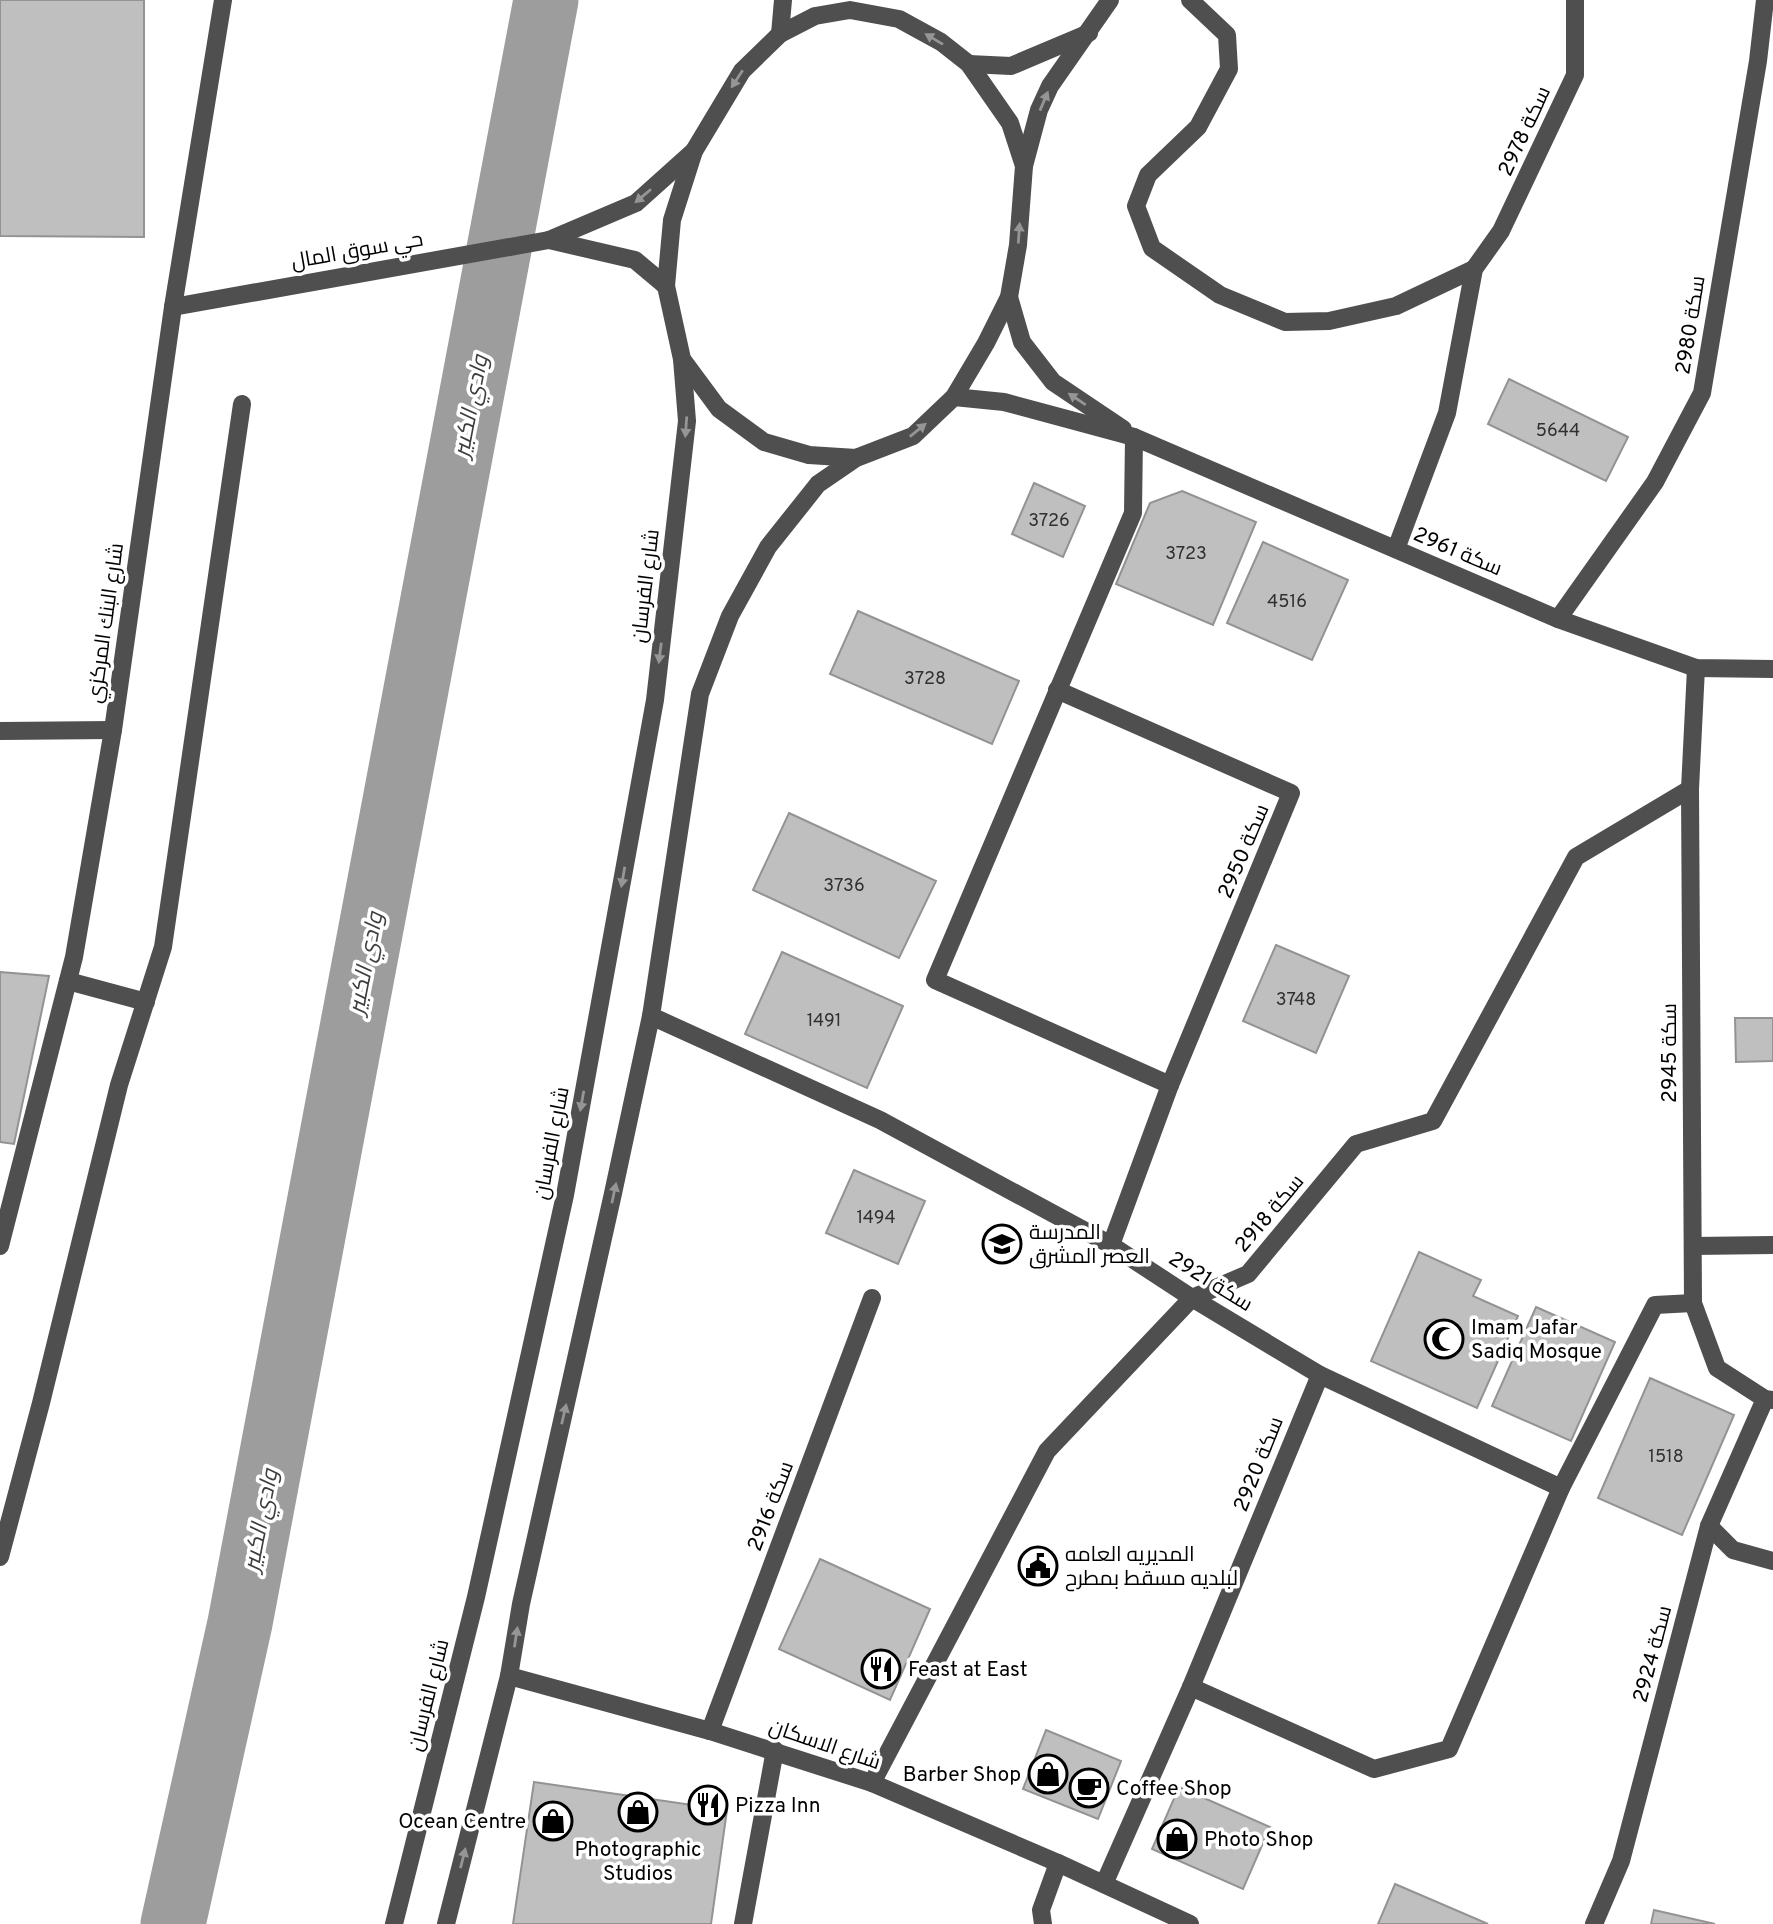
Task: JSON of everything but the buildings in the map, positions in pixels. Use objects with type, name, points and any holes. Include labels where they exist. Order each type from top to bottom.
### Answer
[{"type":"street","name":"شارع البنك المركزي","points":[[0,1246],[76,944],[113,730],[173,307],[223,0]]},
{"type":"street","points":[[780,34],[782,0]]},
{"type":"street","points":[[446,1924],[509,1676],[521,1604],[650,1016],[700,694],[730,616],[768,548],[818,484],[856,458],[913,436],[954,397],[986,343],[1009,297],[1018,245],[1024,166],[1040,110],[1050,86],[1110,0]]},
{"type":"street","name":"سكة 2978","points":[[1190,0],[1227,35],[1229,69],[1198,127],[1149,175],[1136,206],[1152,248],[1220,295],[1285,322],[1329,321],[1396,306],[1474,269]]},
{"type":"street","name":"سكة 2978","points":[[1396,550],[1447,413],[1474,269],[1501,231],[1575,75],[1575,0]]},
{"type":"street","name":"سكة 2980","points":[[1559,619],[1655,482],[1702,393],[1766,62],[1765,0]]},
{"type":"street","points":[[694,151],[742,71],[780,34],[815,16],[846,5],[899,19],[941,42],[969,64],[1010,123],[1024,166]]},
{"type":"street","points":[[969,64],[1011,66],[1089,33]]},
{"type":"street","name":"حي سوق المال","points":[[173,307],[550,240],[636,203],[694,151]]},
{"type":"street","name":"شارع الفرسان","points":[[394,1924],[476,1597],[570,1168],[655,700],[687,421],[682,359],[666,286],[673,220],[694,151]]},
{"type":"street","name":"حي سوق المال","points":[[550,240],[635,260],[666,286]]},
{"type":"street","name":"سكة 2961","points":[[1009,297],[1022,342],[1053,383],[1134,437]]},
{"type":"street","points":[[682,359],[719,409],[764,442],[809,455],[856,458]]},
{"type":"street","name":"سكة 2961","points":[[954,397],[1004,402],[1134,437],[1559,619],[1696,668],[1773,669]]},
{"type":"street","points":[[1,1551],[41,1404],[119,1085],[163,947],[242,404]]},
{"type":"street","points":[[1134,437],[1133,513],[935,980],[1170,1085]]},
{"type":"street","name":"سكة 2945","points":[[1696,668],[1690,789],[1693,1303],[1717,1368],[1769,1400]]},
{"type":"street","name":"سكة 2950","points":[[1057,690],[1291,793],[1170,1085],[1111,1245]]},
{"type":"street","points":[[0,731],[113,730]]},
{"type":"street","name":"سكة 2918","points":[[872,1783],[1047,1451],[1192,1298],[1248,1273],[1356,1144],[1433,1121],[1576,857],[1690,789]]},
{"type":"street","points":[[68,981],[146,1002]]},
{"type":"street","name":"سكة 2921","points":[[650,1016],[880,1120],[1111,1245],[1192,1298],[1320,1375],[1560,1488]]},
{"type":"street","points":[[1693,1246],[1773,1245]]},
{"type":"street","name":"سكة 2916","points":[[710,1731],[872,1297]]},
{"type":"street","points":[[1191,1687],[1374,1769],[1449,1749],[1560,1488],[1655,1305],[1693,1303]]},
{"type":"street","name":"سكة 2920","points":[[1104,1884],[1191,1687],[1320,1375]]},
{"type":"street","name":"سكة 2924","points":[[1594,1924],[1621,1861],[1709,1526],[1769,1400]]},
{"type":"street","points":[[1709,1526],[1733,1550],[1773,1561]]},
{"type":"street","name":"شارع الاسكان","points":[[509,1676],[775,1750],[872,1783],[1058,1863],[1190,1924]]},
{"type":"street","points":[[743,1924],[775,1750]]},
{"type":"street","points":[[1043,1924],[1041,1910],[1058,1863]]},
{"type":"waterway","name":"وادي الكبير","points":[[173,1924],[240,1623],[546,0]]},
{"type":"place","name":"المدرسة العصر المشرق","points":[[1002,1244]]},
{"type":"place","name":"Imam Jafar Sadiq Mosque","points":[[1444,1339]]},
{"type":"place","name":"المديريه العامه لبلديه مسقط بمطرح","points":[[1038,1566]]},
{"type":"place","name":"Feast at East","points":[[881,1669]]},
{"type":"place","name":"Barber Shop","points":[[1048,1774]]},
{"type":"place","name":"Coffee Shop","points":[[1089,1788]]},
{"type":"place","name":"Pizza Inn","points":[[708,1805]]},
{"type":"place","name":"Photographic Studios","points":[[638,1812]]},
{"type":"place","name":"Ocean Centre","points":[[553,1821]]},
{"type":"place","name":"Photo Shop","points":[[1177,1839]]}]
